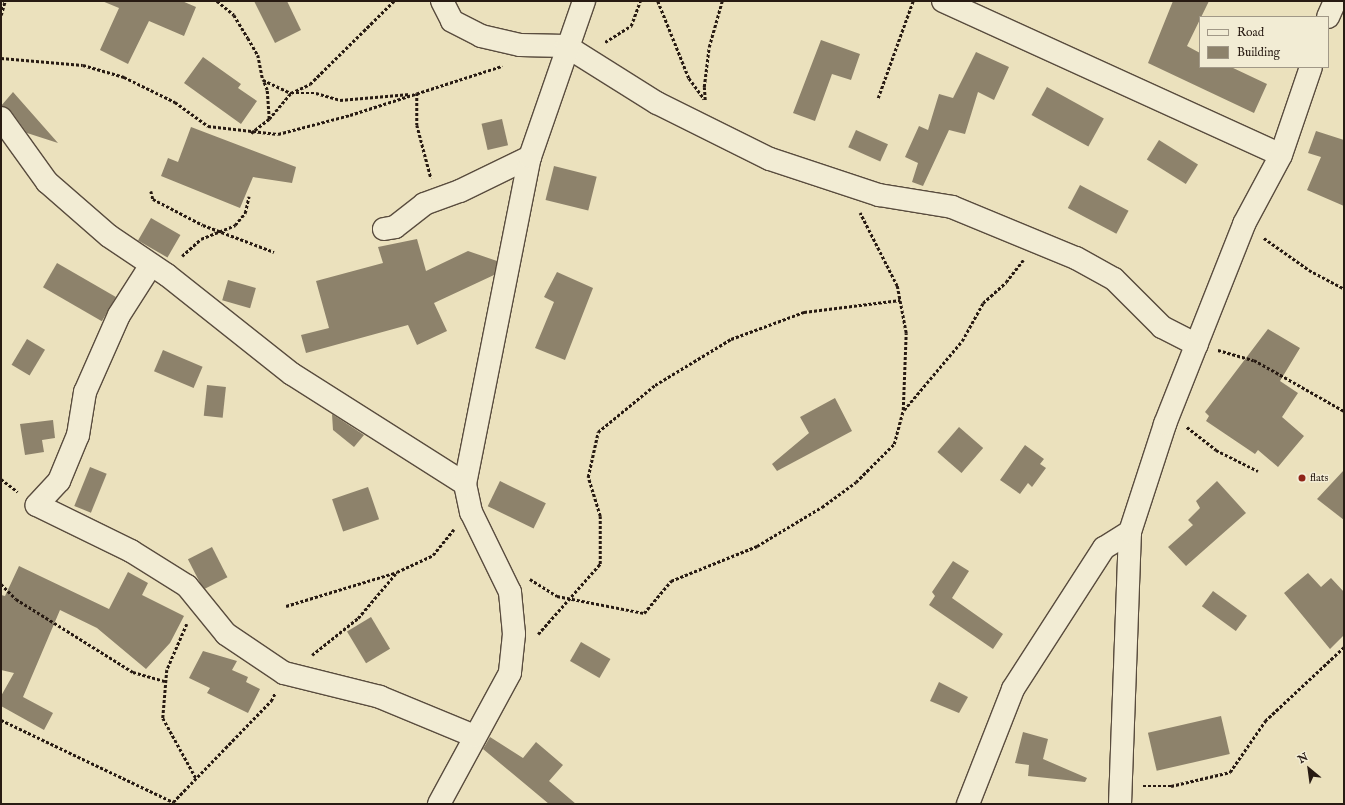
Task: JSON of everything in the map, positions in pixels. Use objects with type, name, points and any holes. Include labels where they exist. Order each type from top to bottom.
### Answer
[{"type":"street","points":[[442,1],[452,22],[481,36],[520,45],[566,46],[657,103],[770,159],[878,195],[952,207],[1037,242],[1114,279],[1148,317],[1197,344]]},
{"type":"street","points":[[439,804],[474,736],[510,674],[514,620],[510,592],[471,512],[464,484],[530,157],[566,46],[584,1]]},
{"type":"street","points":[[943,1],[1281,155]]},
{"type":"street","points":[[1328,16],[1335,1]]},
{"type":"street","points":[[1120,795],[1130,532],[1170,413],[1244,224],[1281,155],[1311,68]]},
{"type":"street","points":[[1,118],[47,182],[109,236],[159,270],[292,374],[464,484]]},
{"type":"street","points":[[384,229],[395,227],[432,201],[530,157]]},
{"type":"street","points":[[159,270],[119,315],[85,392],[78,435],[59,481],[37,505],[131,551],[188,586],[226,634],[284,673],[380,697],[474,736]]},
{"type":"street","points":[[968,804],[1013,689],[1104,548],[1130,532]]},
{"type":"path","points":[[1,15],[5,1]]},
{"type":"path","points":[[217,1],[234,15],[258,55],[263,80],[267,90],[269,119]]},
{"type":"path","points":[[251,133],[269,119],[291,93],[310,84],[394,1]]},
{"type":"path","points":[[566,46],[590,48],[611,40],[631,26],[640,1]]},
{"type":"path","points":[[658,1],[689,78],[706,101]]},
{"type":"path","points":[[709,129],[704,87],[709,47],[722,1]]},
{"type":"path","points":[[878,98],[913,1]]},
{"type":"path","points":[[1,58],[83,65],[124,76],[175,102],[208,126],[238,127],[251,133],[278,134],[418,93],[508,64]]},
{"type":"path","points":[[263,80],[291,93],[316,93],[340,100],[418,93]]},
{"type":"path","points":[[418,93],[417,124],[427,171],[436,187],[432,201]]},
{"type":"path","points":[[525,576],[557,596],[644,613],[671,581],[757,546],[856,482],[894,444],[903,410],[906,333],[900,300],[897,286],[846,184]]},
{"type":"path","points":[[151,191],[153,199],[235,240],[244,238],[274,252]]},
{"type":"path","points":[[159,270],[174,264],[201,239],[221,233],[235,225],[245,213],[249,196]]},
{"type":"path","points":[[1244,224],[1308,270],[1344,289]]},
{"type":"path","points":[[903,410],[962,341],[983,303],[1006,282],[1037,242]]},
{"type":"path","points":[[536,637],[568,598],[600,564],[600,516],[588,477],[598,432],[655,385],[731,338],[804,312],[900,300]]},
{"type":"path","points":[[1197,344],[1254,360],[1344,411]]},
{"type":"path","points":[[1170,413],[1216,450],[1258,471]]},
{"type":"path","points":[[286,606],[397,572],[433,555],[458,523],[471,512]]},
{"type":"path","points":[[1,720],[172,803],[271,701],[284,673],[358,618],[397,572]]},
{"type":"path","points":[[1,584],[16,599],[133,672],[167,682]]},
{"type":"path","points":[[188,586],[190,619],[172,657],[167,682],[163,718],[196,778]]},
{"type":"path","points":[[1120,795],[1171,786],[1230,772],[1265,721],[1344,647]]},
{"type":"building","points":[[102,1],[182,1],[196,7],[184,36],[149,21],[128,64],[100,50],[119,8]]},
{"type":"building","points":[[254,1],[287,1],[301,30],[275,43]]},
{"type":"building","points":[[1173,1],[1209,1],[1202,16],[1199,16],[1199,21],[1187,46],[1199,52],[1199,68],[1233,68],[1267,84],[1254,113],[1148,63]]},
{"type":"building","points":[[821,40],[860,54],[851,80],[832,74],[815,121],[793,113]]},
{"type":"building","points":[[976,52],[1009,67],[994,100],[978,92],[965,134],[949,130],[923,186],[912,182],[918,163],[905,157],[919,126],[928,130],[939,94],[953,98]]},
{"type":"building","points":[[203,57],[241,84],[238,88],[257,101],[241,124],[184,83]]},
{"type":"building","points":[[1047,87],[1104,119],[1088,147],[1031,115]]},
{"type":"building","points":[[13,92],[58,143],[27,133],[11,111],[1,106]]},
{"type":"building","points":[[502,119],[508,145],[488,150],[482,124]]},
{"type":"building","points":[[191,127],[296,167],[292,183],[253,177],[240,208],[161,176],[168,158],[178,162]]},
{"type":"building","points":[[856,130],[888,144],[880,162],[848,147]]},
{"type":"building","points":[[1316,131],[1344,140],[1344,206],[1307,190],[1321,157],[1308,153]]},
{"type":"building","points":[[1159,140],[1198,164],[1186,184],[1147,160]]},
{"type":"building","points":[[554,166],[597,177],[588,211],[546,200]]},
{"type":"building","points":[[1080,185],[1129,211],[1116,234],[1068,208]]},
{"type":"building","points":[[151,218],[180,235],[167,258],[138,241]]},
{"type":"building","points":[[417,239],[426,271],[468,251],[497,261],[494,275],[434,303],[447,331],[417,345],[408,325],[306,353],[301,335],[329,328],[316,281],[383,263],[378,247]]},
{"type":"building","points":[[57,263],[116,297],[102,321],[43,287]]},
{"type":"building","points":[[557,272],[593,288],[565,360],[535,348],[554,302],[544,297]]},
{"type":"building","points":[[228,280],[256,288],[250,308],[222,300]]},
{"type":"building","points":[[1268,329],[1300,348],[1280,381],[1298,393],[1282,417],[1304,436],[1278,467],[1258,450],[1255,454],[1206,421],[1209,416],[1205,412]]},
{"type":"building","points":[[27,339],[45,350],[30,376],[12,365]]},
{"type":"building","points":[[163,350],[203,367],[194,388],[154,371]]},
{"type":"building","points":[[207,385],[226,387],[223,418],[204,416]]},
{"type":"building","points":[[835,398],[852,431],[777,471],[772,464],[809,433],[800,417]]},
{"type":"building","points":[[332,414],[364,435],[354,447],[333,430]]},
{"type":"building","points":[[53,420],[55,438],[42,440],[44,452],[25,455],[20,424]]},
{"type":"building","points":[[959,427],[983,448],[962,473],[937,452]]},
{"type":"building","points":[[1025,445],[1044,459],[1040,464],[1046,468],[1032,487],[1028,483],[1020,494],[1000,480]]},
{"type":"building","points":[[90,467],[107,474],[91,513],[74,506]]},
{"type":"building","points":[[1344,470],[1344,520],[1317,499]]},
{"type":"building","points":[[500,481],[546,503],[534,529],[488,506]]},
{"type":"building","points":[[1217,481],[1246,513],[1186,566],[1168,547],[1193,525],[1188,520],[1200,508],[1196,501]]},
{"type":"building","points":[[368,487],[379,519],[343,532],[332,499]]},
{"type":"building","points":[[212,547],[227,577],[203,590],[188,559]]},
{"type":"building","points":[[953,561],[969,571],[952,598],[1003,634],[993,649],[929,605],[935,596],[932,592]]},
{"type":"building","points":[[19,566],[109,609],[128,572],[148,583],[142,595],[184,616],[170,643],[146,669],[97,628],[60,610],[23,697],[53,713],[44,730],[1,706],[1,696],[14,673],[1,670],[1,595],[5,596]]},
{"type":"building","points":[[1308,573],[1321,587],[1331,578],[1344,592],[1344,635],[1330,649],[1284,593]]},
{"type":"building","points":[[1213,591],[1247,616],[1236,631],[1202,606]]},
{"type":"building","points":[[371,617],[390,649],[366,663],[347,631]]},
{"type":"building","points":[[581,642],[610,659],[599,678],[570,661]]},
{"type":"building","points":[[203,651],[237,661],[232,670],[248,677],[246,682],[260,689],[248,713],[207,693],[210,688],[189,678]]},
{"type":"building","points":[[939,682],[968,697],[959,713],[930,701]]},
{"type":"building","points":[[1221,716],[1230,754],[1157,771],[1148,733]]},
{"type":"building","points":[[1023,732],[1048,739],[1043,759],[1087,778],[1085,782],[1028,776],[1029,765],[1015,763]]},
{"type":"building","points":[[490,737],[523,758],[536,742],[563,765],[549,781],[576,804],[549,804],[483,749]]},
{"type":"place","name":"flats","points":[[1302,478]]}]
